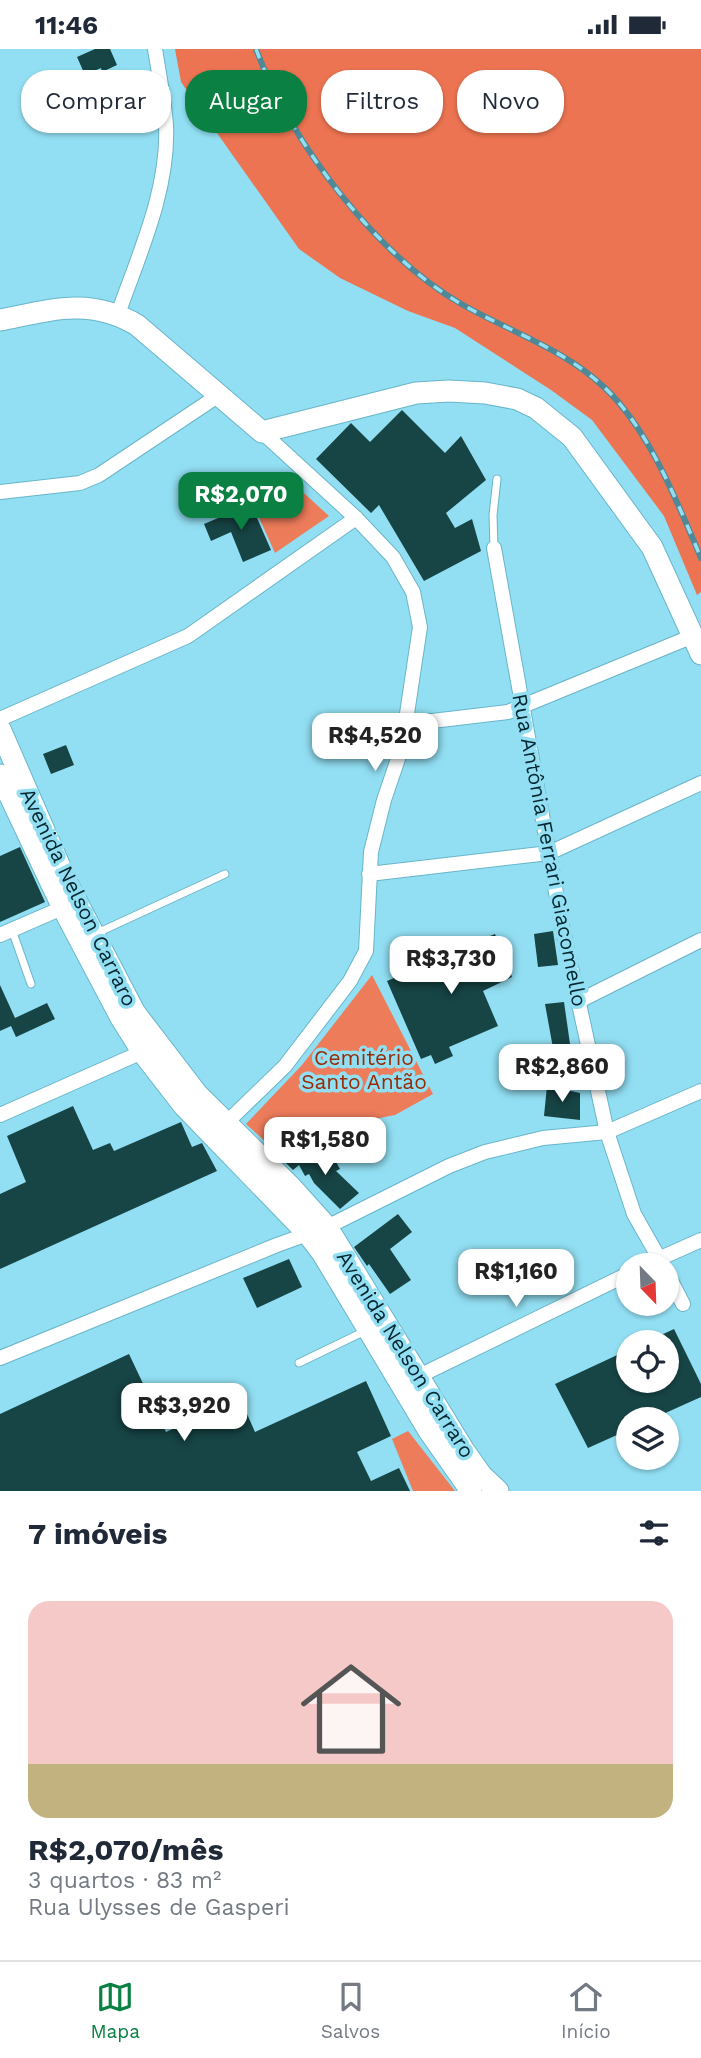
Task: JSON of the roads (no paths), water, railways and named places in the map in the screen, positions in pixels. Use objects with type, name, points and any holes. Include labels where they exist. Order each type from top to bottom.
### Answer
[{"type":"main road","points":[[0,320],[61,308],[94,308],[118,314],[137,325],[262,432],[416,393],[485,393],[517,399],[554,421],[572,437],[641,530],[652,547],[697,645]]},
{"type":"main road","name":"Avenida Nelson Carraro","points":[[0,729],[65,896],[94,935],[104,971]]},
{"type":"main road","name":"Avenida Nelson Carraro","points":[[0,775],[104,971],[150,1049],[190,1100],[219,1130],[291,1187],[456,1455],[471,1491]]},
{"type":"main road","name":"Avenida Nelson Carraro","points":[[456,1455],[498,1491]]},
{"type":"street","points":[[118,314],[150,222],[162,177],[166,125],[155,49]]},
{"type":"street","points":[[0,492],[80,483],[99,475],[219,395]]},
{"type":"street","points":[[219,1130],[285,1066],[360,965],[368,938],[369,874],[376,832],[407,723],[420,627],[418,607],[405,575],[393,557],[356,518],[262,432]]},
{"type":"street","points":[[0,719],[188,636],[356,518]]},
{"type":"street","name":"Rua Antônia Ferrari Giacomello","points":[[494,548],[577,1002],[607,1132],[630,1205],[656,1253]]},
{"type":"street","points":[[407,723],[508,712],[697,645]]},
{"type":"street","points":[[369,874],[549,853],[701,783]]},
{"type":"street","points":[[6,933],[65,896]]},
{"type":"street","points":[[577,1002],[701,940]]},
{"type":"street","points":[[0,1115],[150,1049]]},
{"type":"street","points":[[0,1358],[317,1230],[485,1152],[543,1138],[607,1132],[701,1091]]},
{"type":"street","points":[[677,1253],[701,1240]]},
{"type":"street","points":[[411,1380],[616,1279]]},
{"type":"street","points":[[679,1296],[683,1304]]},
{"type":"lane","points":[[494,548],[493,515],[497,479]]},
{"type":"lane","points":[[94,935],[225,874]]},
{"type":"lane","points":[[6,933],[31,984]]},
{"type":"lane","points":[[299,1363],[376,1324]]},
{"type":"railway","points":[[256,49],[271,85],[314,158],[340,194],[399,257],[431,284],[463,305],[572,362],[605,388],[621,405],[661,468],[701,558]]},
{"type":"park label","name":"Cemitério Santo Antão","points":[[364,1069]]}]
